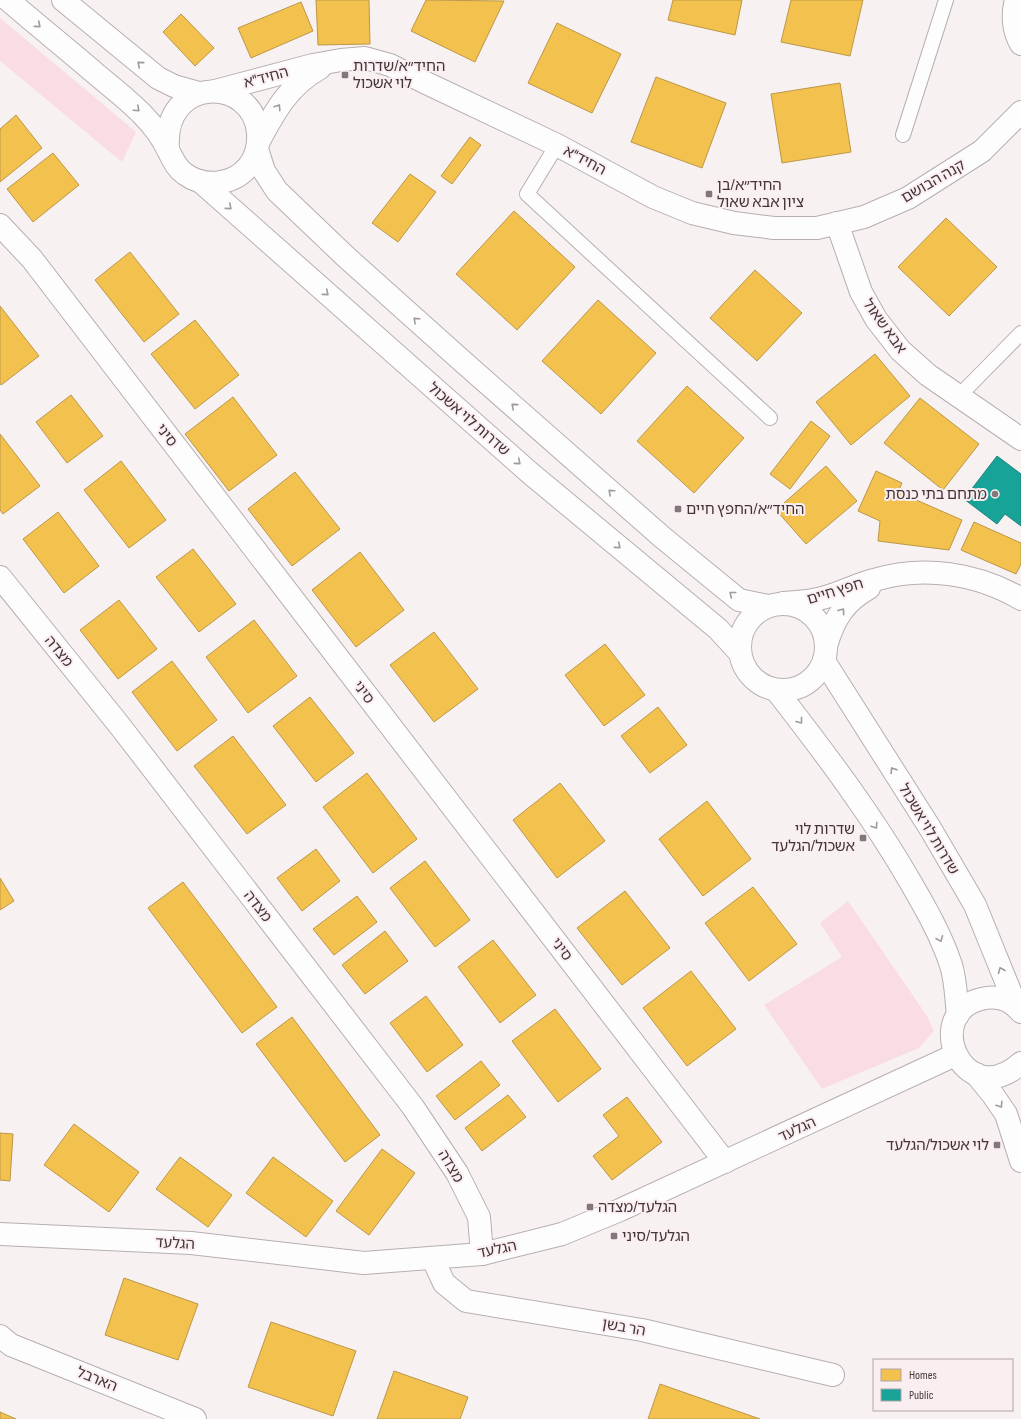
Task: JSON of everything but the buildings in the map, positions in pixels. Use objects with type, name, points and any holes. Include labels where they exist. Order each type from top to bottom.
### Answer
[{"type":"street","points":[[8,0],[141,112],[168,148],[174,163],[185,174],[200,181],[212,184],[226,182],[248,168],[258,145]]},
{"type":"street","points":[[63,0],[158,78],[174,86],[229,94],[242,102],[252,113],[258,126],[258,145],[264,171],[277,191],[345,256],[662,537],[739,600],[797,605],[818,621],[824,633],[825,654],[816,674],[805,684],[791,690],[776,690],[763,685],[752,677],[743,666],[740,653],[740,638],[745,624],[755,613],[776,604]]},
{"type":"street","points":[[1004,0],[1019,40]]},
{"type":"street","points":[[1016,0],[1014,8],[1019,40]]},
{"type":"street","name":"החיד\"א","points":[[207,92],[313,65],[341,60],[365,58],[390,65],[557,146],[653,197],[692,213],[734,223],[774,228],[817,228],[837,223]]},
{"type":"street","name":"החיד\"א","points":[[258,145],[278,105],[292,88],[305,76],[341,60]]},
{"type":"street","points":[[168,148],[167,135],[173,115],[186,100],[207,92]]},
{"type":"street","name":"קנה הבושם","points":[[837,223],[864,217],[908,198],[949,174],[982,151],[1019,110]]},
{"type":"street","name":"שדרות לוי אשכול","points":[[200,181],[530,473],[718,629],[740,653]]},
{"type":"street","name":"אבא שאול","points":[[837,223],[861,292],[876,318],[900,350],[928,375],[1021,439]]},
{"type":"street","name":"סיני","points":[[0,225],[41,272],[725,1162]]},
{"type":"street","name":"חפץ חיים","points":[[776,604],[814,600],[875,579],[915,572],[951,574],[983,581],[1021,599]]},
{"type":"street","name":"מצדה","points":[[0,577],[120,726],[412,1107],[457,1173],[479,1217],[482,1254]]},
{"type":"street","name":"חפץ חיים","points":[[825,654],[832,625],[844,607],[862,592],[887,577]]},
{"type":"street","name":"שדרות לוי אשכול","points":[[825,654],[975,905],[1019,1009]]},
{"type":"street","points":[[776,690],[835,767],[894,854],[934,924],[951,965],[958,1015]]},
{"type":"street","points":[[1019,1009],[1005,1000],[992,997],[978,999],[967,1005],[958,1015],[952,1028],[951,1041],[955,1055],[960,1063],[976,1074],[1006,1114],[1021,1161]]},
{"type":"street","name":"הגלעד","points":[[0,1234],[191,1243],[364,1263],[482,1254],[562,1234],[620,1210],[955,1055]]},
{"type":"street","points":[[976,1074],[988,1077],[1001,1076],[1012,1071],[1021,1063]]},
{"type":"street","name":"הר בשן","points":[[432,1259],[444,1283],[466,1301],[642,1330],[833,1375]]},
{"type":"street","name":"הארבל","points":[[0,1336],[11,1345],[195,1419]]},
{"type":"lane","points":[[903,134],[946,0]]},
{"type":"lane","points":[[557,146],[527,194],[770,418]]},
{"type":"lane","points":[[959,396],[1021,333]]},
{"type":"shaded area","points":[[0,18],[136,132],[122,162],[0,61]]},
{"type":"shaded area","points":[[848,901],[927,1016],[934,1031],[919,1048],[822,1089],[764,1005],[842,957],[820,923]]},
{"type":"place","name":"החיד״א/שדרות לוי אשכול","points":[[345,75]]},
{"type":"place","name":"החיד״א/בן ציון אבא שאול","points":[[709,194]]},
{"type":"place","name":"מתחם בתי כנסת","points":[[995,494]]},
{"type":"place","name":"החיד״א/החפץ חיים","points":[[678,509]]},
{"type":"place","name":"שדרות לוי אשכול/הגלעד","points":[[863,838]]},
{"type":"place","name":"לוי אשכול/הגלעד","points":[[997,1145]]},
{"type":"place","name":"הגלעד/מצדה","points":[[590,1207]]},
{"type":"place","name":"הגלעד/סיני","points":[[614,1236]]}]
